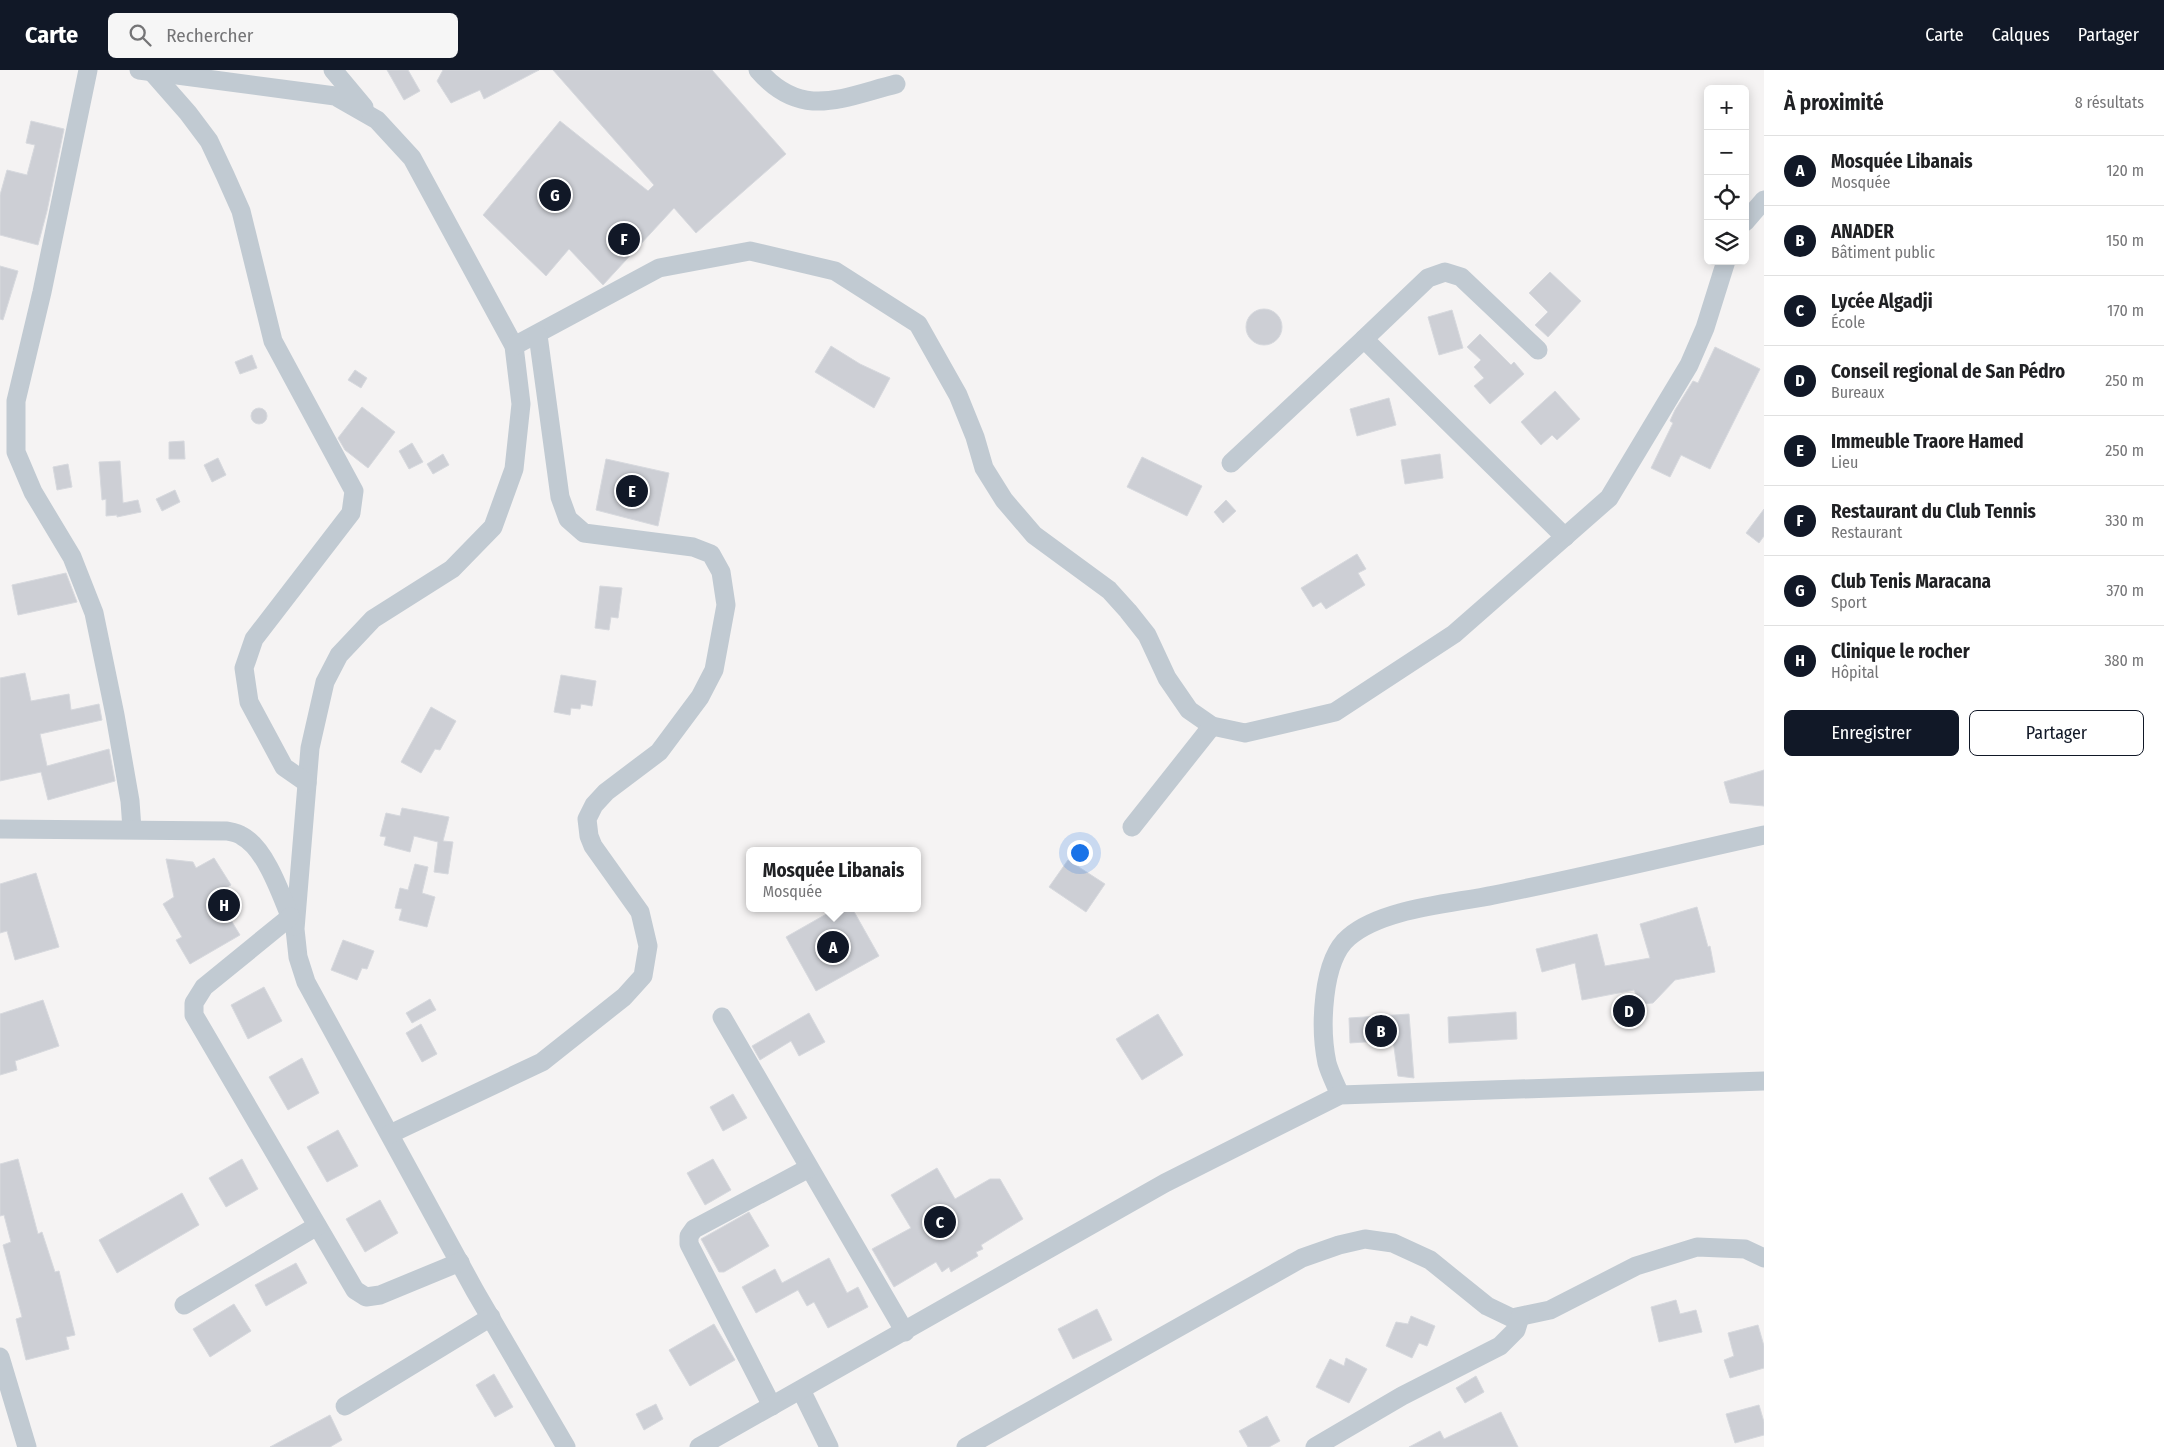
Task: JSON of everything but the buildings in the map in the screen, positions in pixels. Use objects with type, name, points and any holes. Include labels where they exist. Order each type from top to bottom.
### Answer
[{"type":"street","points":[[88,70],[42,292],[16,401],[16,452],[34,492],[72,557],[94,613],[115,715],[130,801],[132,829]]},
{"type":"street","points":[[333,70],[412,158],[514,346],[521,404],[514,469],[493,527],[452,569],[374,619],[339,655],[325,682],[318,705],[310,748],[292,923],[204,987],[194,1003],[194,1015],[355,1290],[366,1297],[380,1295],[460,1262]]},
{"type":"street","points":[[758,70],[792,98],[820,103],[896,84]]},
{"type":"street","points":[[145,71],[335,96],[377,120]]},
{"type":"street","points":[[145,71],[188,113],[209,141],[241,211],[273,341],[354,491],[351,514],[254,639],[244,668],[249,702],[284,767],[307,783]]},
{"type":"street","points":[[1747,220],[1764,200]]},
{"type":"street","points":[[514,346],[538,335],[659,268],[750,251],[835,271],[918,324],[958,395],[975,437],[984,468],[1004,500],[1034,535],[1109,590],[1147,635],[1167,678],[1189,710],[1212,726],[1245,732],[1335,712],[1454,634],[1609,498],[1689,365],[1704,328],[1725,265]]},
{"type":"street","points":[[1231,463],[1428,278],[1445,272],[1462,277],[1538,350]]},
{"type":"street","points":[[390,1134],[542,1062],[624,997],[643,976],[648,946],[640,912],[593,846],[589,836],[587,819],[594,805],[606,792],[659,752],[700,697],[714,670],[726,605],[721,572],[711,554],[693,547],[584,533],[568,519],[560,497],[538,335]]},
{"type":"street","points":[[1364,339],[1565,537]]},
{"type":"street","points":[[1132,827],[1212,726]]},
{"type":"street","points":[[0,829],[227,831],[242,836],[255,847],[267,866],[292,923],[298,957],[306,982],[460,1262],[566,1447]]},
{"type":"street","points":[[1340,1095],[1327,1063],[1323,1004],[1331,966],[1348,937],[1377,921],[1414,909],[1492,896],[1764,835]]},
{"type":"street","points":[[722,1017],[905,1332]]},
{"type":"street","points":[[699,1447],[1165,1183],[1340,1095],[1764,1081]]},
{"type":"street","points":[[772,1406],[688,1244],[689,1236],[694,1229],[810,1168]]},
{"type":"street","points":[[184,1305],[317,1226]]},
{"type":"street","points":[[966,1447],[1302,1258],[1339,1244],[1365,1239],[1393,1243],[1430,1260],[1487,1306],[1512,1318],[1550,1310],[1636,1266],[1697,1247],[1745,1249],[1764,1258]]},
{"type":"street","points":[[345,1406],[491,1317]]},
{"type":"street","points":[[1315,1447],[1402,1396],[1500,1346],[1516,1330],[1520,1317]]},
{"type":"street","points":[[0,1357],[27,1447]]},
{"type":"street","points":[[801,1390],[829,1447]]},
{"type":"place","name":"Club Tenis Maracana","points":[[555,195]]},
{"type":"place","name":"Restaurant du Club Tennis","points":[[624,239]]},
{"type":"place","name":"Immeuble Traore Hamed","points":[[632,491]]},
{"type":"place","name":"Clinique le rocher","points":[[224,905]]},
{"type":"place","name":"Mosquée Libanais","points":[[833,947]]},
{"type":"place","name":"Conseil regional de San Pédro","points":[[1629,1011]]},
{"type":"place","name":"ANADER","points":[[1381,1031]]},
{"type":"place","name":"Lycée Algadji","points":[[940,1222]]}]
